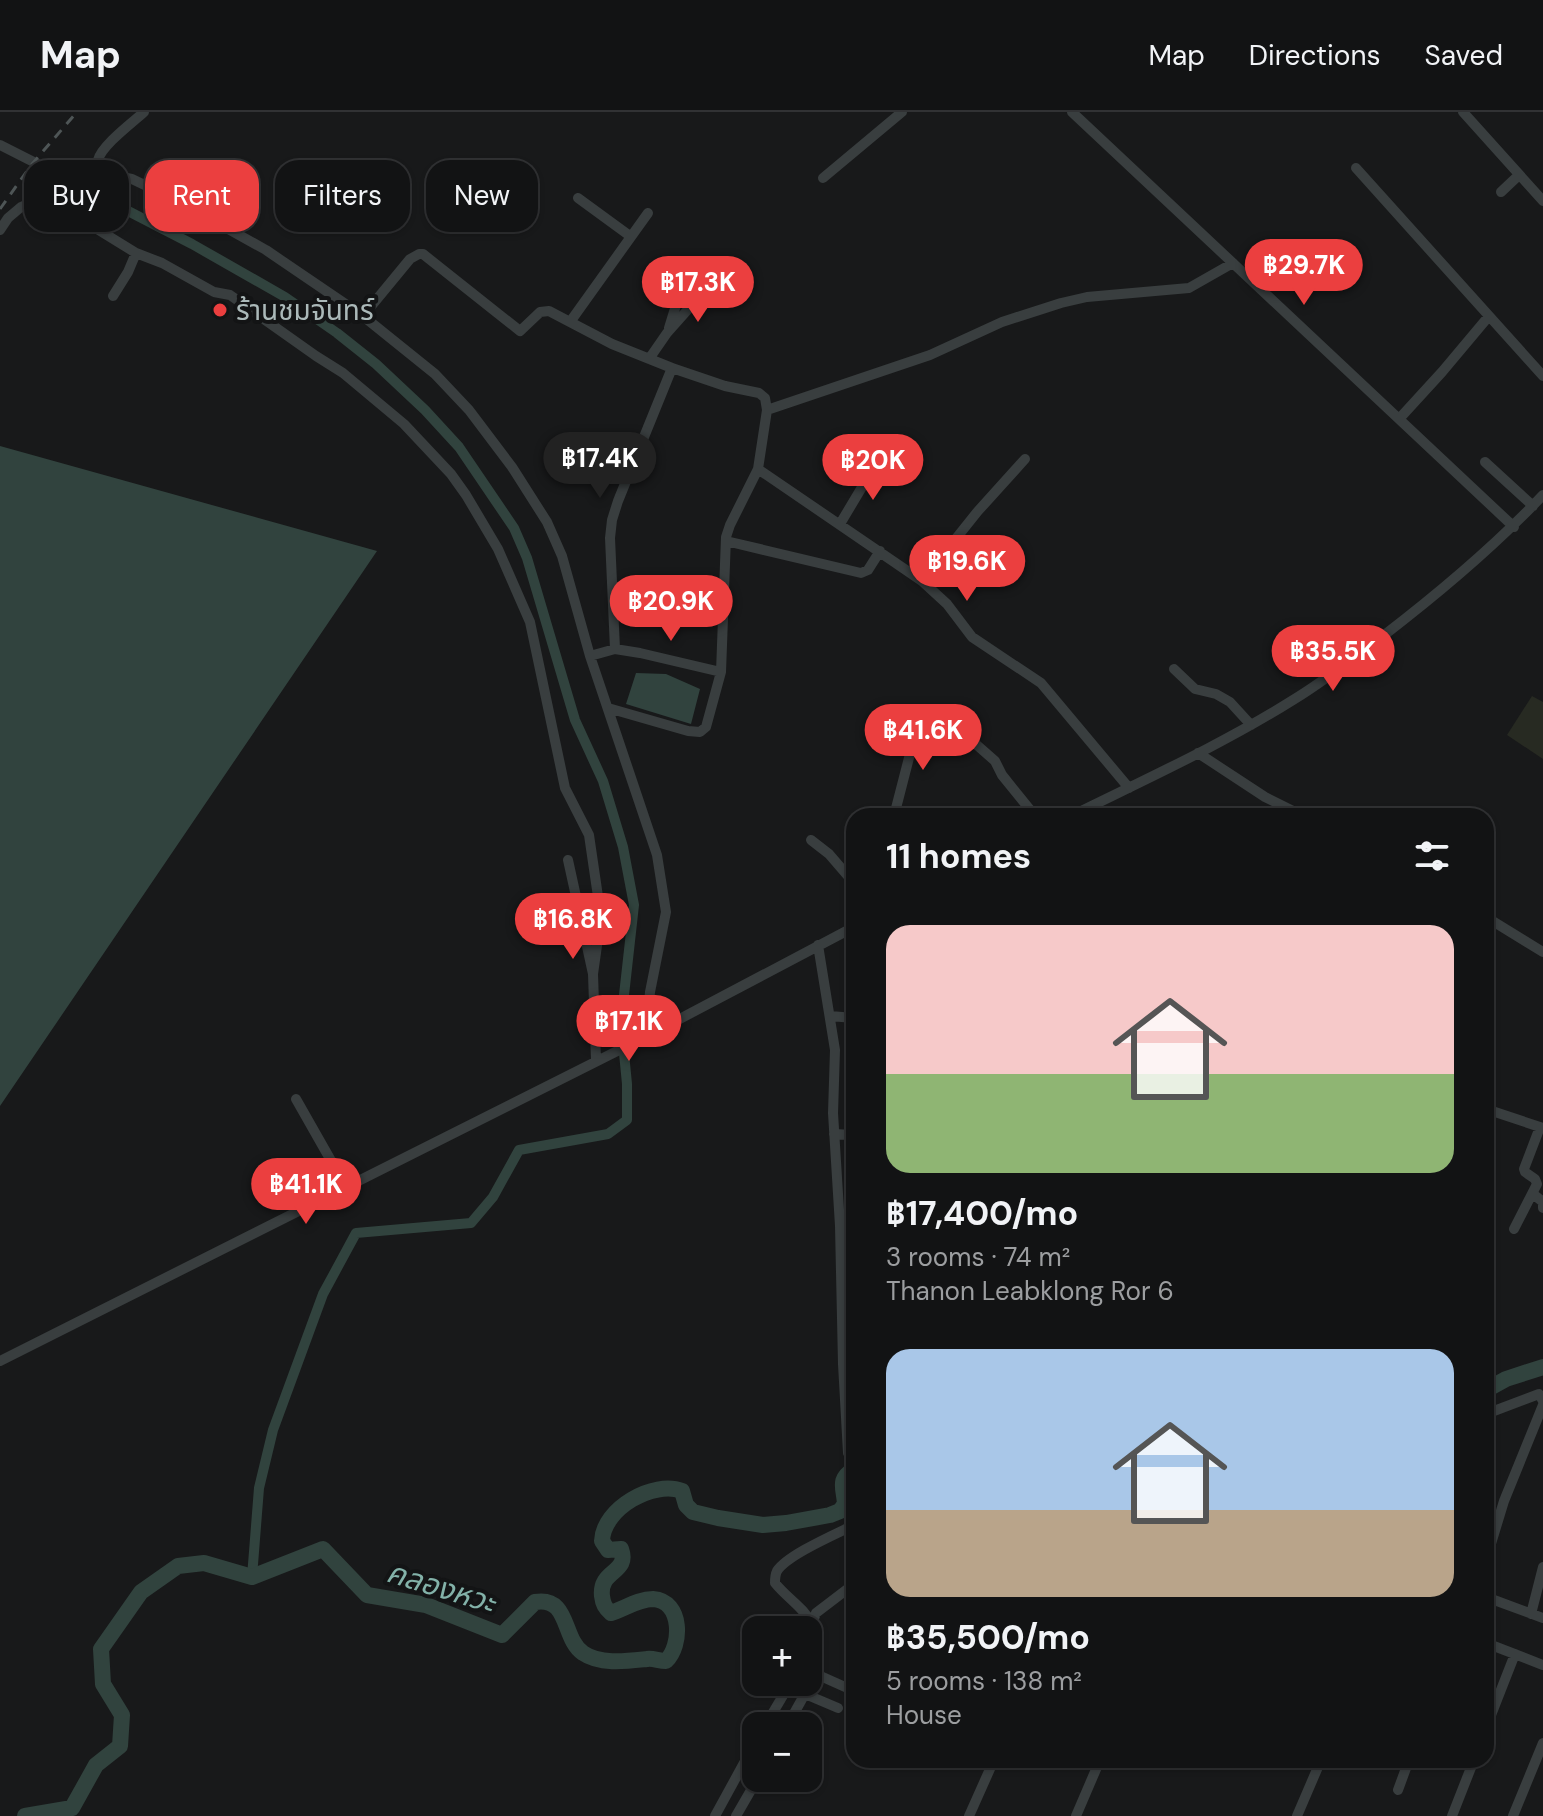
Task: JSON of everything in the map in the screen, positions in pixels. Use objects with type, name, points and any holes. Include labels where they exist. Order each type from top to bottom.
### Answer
[{"type":"street","points":[[99,160],[106,147],[144,112]]},
{"type":"street","points":[[823,178],[902,112]]},
{"type":"street","points":[[1072,112],[1514,527]]},
{"type":"street","points":[[1463,112],[1543,201]]},
{"type":"street","points":[[0,145],[28,160]]},
{"type":"street","points":[[1356,168],[1543,376]]},
{"type":"street","points":[[1501,192],[1519,175]]},
{"type":"street","points":[[129,178],[178,201],[266,250],[363,316],[435,374],[486,431],[547,522],[558,547],[590,656],[657,855],[666,912],[650,992],[646,1036]]},
{"type":"street","points":[[578,198],[630,236]]},
{"type":"street","points":[[0,230],[16,210],[24,206]]},
{"type":"street","points":[[570,322],[648,213]]},
{"type":"street","points":[[102,232],[136,253],[162,263],[214,292],[230,295],[343,373],[404,424],[436,456],[466,495],[498,549],[530,622],[565,788],[589,835],[601,917],[593,974],[596,1060]]},
{"type":"street","points":[[113,296],[136,253]]},
{"type":"street","points":[[363,316],[410,259],[423,254],[520,331],[543,311],[552,312],[612,344],[649,359],[725,386],[759,393],[765,398],[767,410],[758,469],[730,525],[726,541],[721,672],[706,727],[700,732],[688,731],[608,708]]},
{"type":"street","points":[[767,410],[930,355],[1002,322],[1061,303],[1087,297],[1189,288],[1233,263]]},
{"type":"street","points":[[667,333],[688,266]]},
{"type":"street","points":[[649,359],[667,333],[723,270]]},
{"type":"street","points":[[1399,419],[1489,316]]},
{"type":"street","points":[[615,649],[610,538],[612,520],[672,368]]},
{"type":"street","points":[[922,581],[1025,459]]},
{"type":"street","points":[[840,524],[877,462]]},
{"type":"street","points":[[1485,462],[1533,506]]},
{"type":"street","points":[[758,469],[922,581],[947,604],[972,637],[1041,683],[1129,788]]},
{"type":"street","points":[[1088,808],[1198,753],[1294,699],[1425,603],[1514,527],[1543,495]]},
{"type":"street","points":[[726,541],[861,573],[868,570],[880,551]]},
{"type":"street","points":[[590,656],[615,649],[721,672]]},
{"type":"street","points":[[1174,669],[1195,689],[1216,694],[1230,702],[1251,725]]},
{"type":"street","points":[[953,724],[995,761],[1002,775],[1029,808]]},
{"type":"street","points":[[896,808],[911,750],[906,734]]},
{"type":"street","points":[[1198,753],[1287,808]]},
{"type":"street","points":[[811,840],[829,854],[846,874]]},
{"type":"street","points":[[568,860],[593,974]]},
{"type":"street","points":[[1494,922],[1543,952]]},
{"type":"street","points":[[0,1361],[646,1036],[846,931]]},
{"type":"street","points":[[818,945],[836,1060],[834,1134],[846,1279]]},
{"type":"street","points":[[830,1016],[846,1017]]},
{"type":"street","points":[[296,1099],[346,1187]]},
{"type":"street","points":[[1494,1112],[1542,1128],[1524,1169],[1536,1181],[1533,1194],[1514,1229]]},
{"type":"street","points":[[834,1134],[846,1135]]},
{"type":"street","points":[[1533,1194],[1543,1202],[1543,1208]]},
{"type":"street","points":[[840,1226],[846,1226]]},
{"type":"street","points":[[846,1324],[843,1364],[846,1417]]},
{"type":"street","points":[[1494,1412],[1542,1398]]},
{"type":"street","points":[[1494,1534],[1542,1398]]},
{"type":"street","points":[[807,1616],[781,1591],[775,1583],[775,1575],[792,1557],[846,1529]]},
{"type":"street","points":[[1531,1614],[1543,1567]]},
{"type":"street","points":[[813,1616],[846,1590]]},
{"type":"street","points":[[1494,1600],[1543,1618]]},
{"type":"street","points":[[1494,1646],[1543,1665]]},
{"type":"street","points":[[1494,1708],[1515,1654]]},
{"type":"street","points":[[822,1677],[846,1687]]},
{"type":"street","points":[[810,1696],[838,1708]]},
{"type":"street","points":[[1513,1816],[1543,1743]]},
{"type":"street","points":[[715,1816],[742,1767]]},
{"type":"street","points":[[969,1816],[990,1768]]},
{"type":"street","points":[[1076,1816],[1097,1768]]},
{"type":"street","points":[[1297,1816],[1318,1768]]},
{"type":"street","points":[[1398,1790],[1406,1768]]},
{"type":"street","points":[[1452,1816],[1471,1768]]},
{"type":"street","points":[[736,1816],[750,1792]]},
{"type":"shaded area","points":[[0,446],[377,551],[0,1106]]},
{"type":"shaded area","points":[[636,673],[666,674],[700,689],[691,724],[626,704]]},
{"type":"shaded area","points":[[1532,696],[1543,702],[1543,759],[1507,735]]},
{"type":"waterway","points":[[129,211],[285,297],[337,333],[376,364],[459,447],[514,528],[527,558],[575,720],[603,781],[623,847],[634,905],[621,1022],[627,1120],[608,1134],[519,1150],[493,1197],[471,1223],[356,1233],[323,1294],[273,1430],[259,1488],[252,1577]]},
{"type":"waterway","name":"คลองหวะ","points":[[1494,1386],[1543,1367]]},
{"type":"waterway","name":"คลองหวะ","points":[[25,1816],[72,1808],[96,1765],[120,1746],[122,1715],[103,1684],[101,1649],[141,1592],[178,1566],[204,1563],[252,1577],[323,1549],[367,1595],[426,1605],[502,1635],[535,1602],[546,1602],[560,1612],[576,1647],[590,1657],[614,1661],[666,1661],[677,1635],[675,1616],[670,1607],[663,1602],[647,1599],[611,1613],[603,1601],[602,1587],[623,1557],[621,1549],[608,1550],[602,1541],[605,1529],[620,1508],[645,1493],[671,1489],[682,1491],[686,1505],[693,1512],[763,1525],[786,1523],[840,1511],[845,1504],[843,1480],[846,1476]]},
{"type":"railway","points":[[0,209],[32,164],[77,112]]},
{"type":"place","name":"ร้านชมจันทร์","points":[[220,310]]}]
